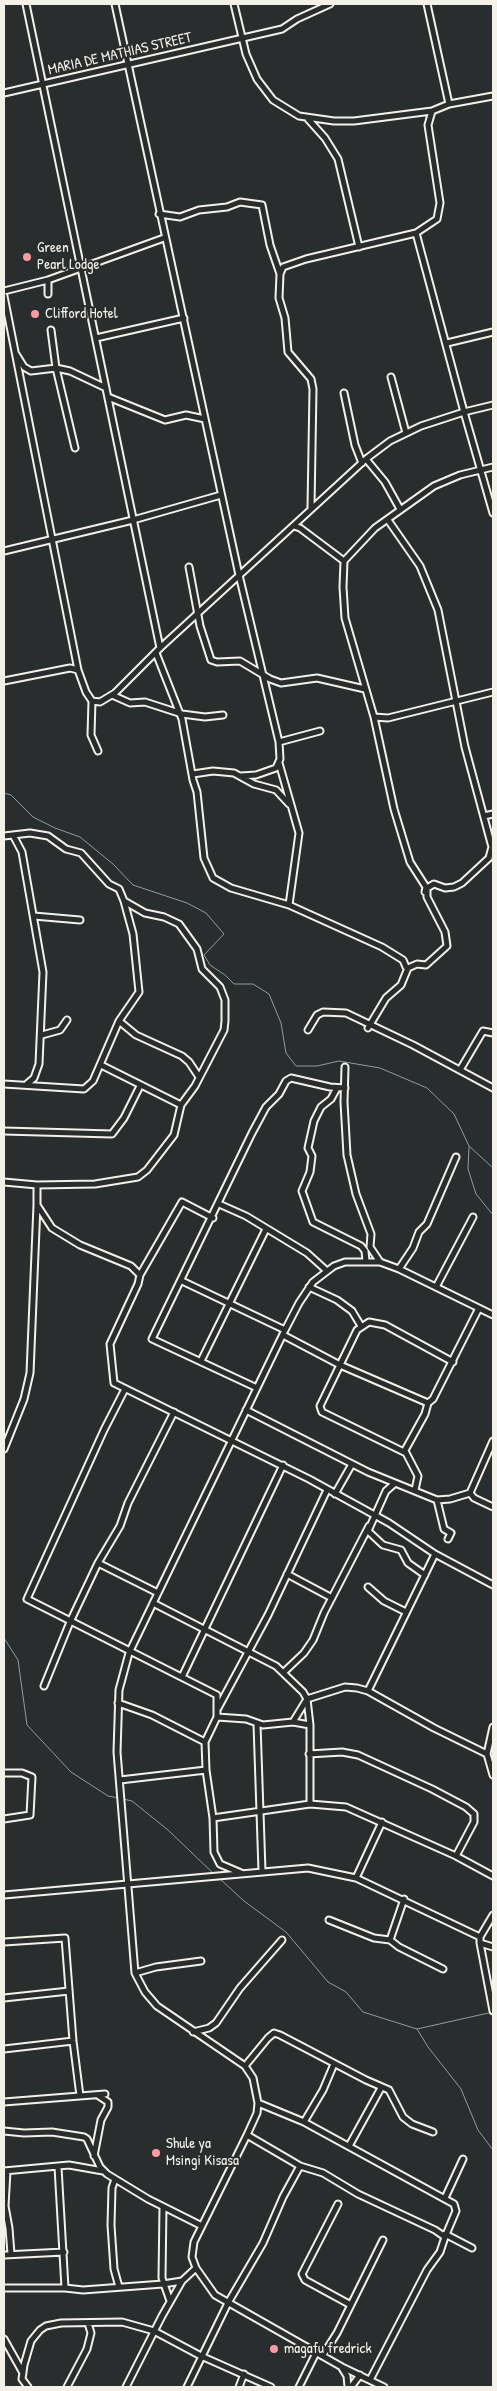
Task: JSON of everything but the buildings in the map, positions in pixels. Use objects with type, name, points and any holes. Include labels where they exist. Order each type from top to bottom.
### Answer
[{"type":"street","points":[[26,4],[82,266],[158,650],[179,713],[197,792],[204,858],[213,878],[231,888],[289,905],[382,947],[403,960],[408,968]]},
{"type":"street","points":[[115,4],[164,238],[184,318],[239,575],[279,742],[279,763],[298,833],[289,905]]},
{"type":"street","points":[[234,4],[242,38],[257,79],[266,93],[292,113],[308,118],[354,121],[432,111],[449,104],[493,96]]},
{"type":"street","name":"MARIA DE MATHIAS STREET","points":[[4,93],[282,28],[330,4]]},
{"type":"street","points":[[427,4],[449,104]]},
{"type":"street","points":[[311,508],[313,389],[311,379],[288,352],[285,318],[279,298],[280,274],[283,267],[287,265],[416,233],[437,219],[441,208],[428,125],[432,111]]},
{"type":"street","points":[[308,118],[338,159],[359,247]]},
{"type":"street","points":[[160,214],[180,217],[199,210],[227,207],[240,202],[262,205],[270,246],[280,274]]},
{"type":"street","points":[[416,233],[493,513]]},
{"type":"street","points":[[4,291],[48,280],[82,266],[164,238]]},
{"type":"street","points":[[48,280],[48,294]]},
{"type":"street","points":[[4,296],[78,670],[86,692],[92,701],[91,735],[98,751]]},
{"type":"street","points":[[96,338],[184,318]]},
{"type":"street","points":[[51,330],[56,368],[75,448]]},
{"type":"street","points":[[447,343],[493,332]]},
{"type":"street","points":[[14,351],[24,367],[31,371],[56,368],[75,373],[106,388]]},
{"type":"street","points":[[392,377],[406,433]]},
{"type":"street","points":[[344,393],[353,438],[364,461],[386,482],[400,509]]},
{"type":"street","points":[[108,397],[165,420],[186,415],[205,419]]},
{"type":"street","points":[[92,701],[100,702],[112,694],[364,461],[406,433],[464,412],[493,405]]},
{"type":"street","points":[[445,932],[425,895],[426,888],[411,865],[384,772],[374,717],[345,618],[344,561],[375,528],[434,486],[460,475],[493,467]]},
{"type":"street","points":[[4,551],[133,520],[221,494]]},
{"type":"street","points":[[369,1026],[386,998],[401,985],[408,968],[417,964],[426,965],[446,948],[445,932],[427,897],[427,888],[434,884],[445,888],[454,887],[467,879],[489,858],[492,847],[465,747],[438,610],[420,566],[388,520]]},
{"type":"street","points":[[294,526],[307,533],[344,561]]},
{"type":"street","points":[[190,568],[197,614],[211,660],[217,662],[240,661],[262,675],[284,683],[314,678],[365,689]]},
{"type":"street","points":[[4,681],[70,668],[78,670]]},
{"type":"street","points":[[374,717],[388,718],[493,692]]},
{"type":"street","points":[[112,694],[130,703],[146,702],[179,713],[205,717],[223,715]]},
{"type":"street","points":[[279,742],[320,731]]},
{"type":"street","points":[[193,774],[213,771],[241,776],[256,776],[276,768],[279,763]]},
{"type":"street","points":[[241,776],[254,784],[276,790],[290,805]]},
{"type":"street","points":[[484,816],[493,814]]},
{"type":"street","points":[[4,836],[30,833],[43,834],[55,840],[66,849],[81,853],[110,884],[119,889],[133,934],[140,986],[138,995],[119,1021],[101,1065],[90,1085],[84,1089],[4,1084]]},
{"type":"street","points":[[13,835],[22,852],[43,966],[42,1035],[36,1072],[32,1081],[27,1084]]},
{"type":"street","points":[[4,1182],[37,1185],[95,1184],[138,1177],[146,1170],[174,1135],[181,1105],[199,1077],[224,1030],[225,1000],[222,992],[202,969],[197,949],[179,924],[164,916],[145,913],[124,901]]},
{"type":"street","points":[[34,916],[80,920]]},
{"type":"street","points":[[308,1030],[317,1015],[323,1012],[346,1013],[493,1088]]},
{"type":"street","points":[[42,1035],[60,1030],[67,1020]]},
{"type":"street","points":[[119,1021],[136,1035],[182,1056],[189,1062],[199,1077]]},
{"type":"street","points":[[460,1070],[483,1031],[493,1033]]},
{"type":"street","points":[[101,1065],[181,1105]]},
{"type":"street","points":[[345,1067],[344,1102],[349,1162],[356,1194],[371,1234],[370,1247],[380,1262]]},
{"type":"street","points":[[257,1388],[152,1339],[213,1218],[252,1133],[266,1107],[279,1094],[288,1078],[345,1088]]},
{"type":"street","points":[[4,1131],[112,1134],[124,1118],[140,1086]]},
{"type":"street","points":[[338,1088],[331,1099],[321,1107],[314,1121],[308,1148],[312,1156],[310,1172],[302,1191],[313,1222],[361,1246],[365,1251],[366,1261]]},
{"type":"street","points":[[399,1269],[413,1248],[420,1232],[427,1224],[456,1157]]},
{"type":"street","points":[[4,1449],[29,1382],[37,1185]]},
{"type":"street","points":[[213,1218],[182,1202],[140,1275],[138,1284],[110,1344],[114,1383],[283,1466],[374,1515],[435,1554],[493,1585]]},
{"type":"street","points":[[219,1204],[246,1216],[314,1257],[327,1271]]},
{"type":"street","points":[[37,1205],[52,1228],[80,1246],[131,1266],[140,1275]]},
{"type":"street","points":[[436,1287],[473,1217]]},
{"type":"street","points":[[200,1361],[266,1229]]},
{"type":"street","points":[[384,2387],[342,2367],[323,2354],[215,2295],[196,2268],[192,2257],[194,2242],[200,2225],[247,2135],[257,2113],[258,2103],[253,2078],[245,2066],[193,2032],[153,2002],[142,1988],[135,1973],[126,1883],[117,1752],[118,1703],[121,1676],[129,1652],[246,1410],[309,1286],[327,1271],[345,1262],[380,1262],[399,1269],[493,1314]]},
{"type":"street","points":[[182,1281],[284,1333],[340,1365],[428,1403]]},
{"type":"street","points":[[309,1286],[337,1300],[352,1311],[361,1326]]},
{"type":"street","points":[[415,1490],[418,1476],[406,1451],[416,1428],[425,1414],[428,1403],[433,1399],[480,1308]]},
{"type":"street","points":[[406,1451],[402,1452],[322,1412],[321,1402],[358,1330],[369,1322],[378,1322],[453,1362]]},
{"type":"street","points":[[125,1389],[104,1430],[27,1597],[30,1602],[213,1692],[218,1699],[216,1717],[205,1742],[206,1770],[213,1818],[214,1852],[216,1860],[222,1865],[240,1873]]},
{"type":"street","points":[[246,1410],[394,1484],[415,1490],[437,1500],[450,1499],[470,1493],[493,1442]]},
{"type":"street","points":[[44,1686],[70,1622],[98,1563],[120,1526],[128,1503],[174,1412]]},
{"type":"street","points":[[335,1494],[352,1464]]},
{"type":"street","points":[[182,1677],[283,1466]]},
{"type":"street","points":[[284,1672],[309,1647],[386,1491],[394,1484]]},
{"type":"street","points":[[216,1710],[248,1652],[327,1490]]},
{"type":"street","points":[[470,1493],[474,1498],[493,1507]]},
{"type":"street","points":[[437,1500],[444,1529],[451,1533],[448,1539]]},
{"type":"street","points":[[369,1526],[370,1534],[383,1545],[401,1550],[408,1564],[425,1575]]},
{"type":"street","points":[[368,1691],[435,1554]]},
{"type":"street","points":[[98,1563],[158,1593]]},
{"type":"street","points":[[287,1574],[332,1598]]},
{"type":"street","points":[[368,1587],[384,1601],[406,1612]]},
{"type":"street","points":[[153,1603],[284,1672],[308,1699],[310,1725],[310,1804]]},
{"type":"street","points":[[292,1722],[308,1699],[344,1687],[368,1691],[434,1728],[487,1754]]},
{"type":"street","points":[[118,1703],[152,1715],[205,1742]]},
{"type":"street","points":[[216,1717],[246,1719],[257,1724],[292,1722],[310,1725]]},
{"type":"street","points":[[257,1724],[262,1871]]},
{"type":"street","points":[[493,1727],[487,1754],[493,1775]]},
{"type":"street","points":[[309,1754],[342,1752],[358,1755],[466,1807],[474,1815],[474,1822],[456,1856]]},
{"type":"street","points":[[120,1780],[206,1770]]},
{"type":"street","points":[[4,1773],[22,1772],[32,1777],[30,1815],[4,1819]]},
{"type":"street","points":[[213,1818],[259,1813],[310,1804],[346,1807],[456,1856],[493,1876]]},
{"type":"street","points":[[356,1878],[382,1822]]},
{"type":"street","points":[[4,1895],[308,1868],[356,1878],[404,1899],[493,1947]]},
{"type":"street","points":[[390,1940],[404,1899]]},
{"type":"street","points":[[493,1915],[480,1940],[493,2011]]},
{"type":"street","points":[[329,1920],[374,1938],[390,1940],[443,1969]]},
{"type":"street","points":[[4,1942],[65,1938],[73,2041],[80,2096]]},
{"type":"street","points":[[193,2032],[209,2028],[216,2023],[240,1988],[282,1940]]},
{"type":"street","points":[[135,1973],[156,1967],[201,1961]]},
{"type":"street","points":[[4,1998],[69,1991]]},
{"type":"street","points":[[245,2066],[274,2033],[381,2088],[389,2090],[403,2118],[412,2124],[434,2132]]},
{"type":"street","points":[[4,2049],[73,2041]]},
{"type":"street","points":[[304,2122],[323,2090],[334,2064]]},
{"type":"street","points":[[350,2146],[381,2088]]},
{"type":"street","points":[[4,2101],[99,2096],[106,2094]]},
{"type":"street","points":[[94,2157],[101,2120],[108,2107],[108,2102],[99,2096]]},
{"type":"street","points":[[258,2103],[304,2122],[350,2146],[445,2198],[456,2207],[440,2252],[427,2270],[370,2380]]},
{"type":"street","points":[[4,2131],[24,2133],[52,2132],[84,2137],[87,2139],[94,2157],[104,2171],[163,2207],[200,2225]]},
{"type":"street","points":[[247,2135],[300,2166],[323,2173],[358,2194],[472,2248]]},
{"type":"street","points":[[445,2198],[463,2159]]},
{"type":"street","points":[[10,2254],[9,2228],[4,2206],[5,2171],[69,2165],[104,2171]]},
{"type":"street","points":[[187,2387],[228,2303],[263,2243],[283,2197],[300,2166]]},
{"type":"street","points":[[58,2167],[65,2288]]},
{"type":"street","points":[[115,2179],[112,2188],[111,2225],[114,2269],[119,2287]]},
{"type":"street","points":[[338,2204],[302,2274],[305,2280],[350,2304]]},
{"type":"street","points":[[163,2207],[163,2284],[170,2301]]},
{"type":"street","points":[[323,2354],[336,2334],[383,2240]]},
{"type":"street","points":[[4,2255],[64,2252]]},
{"type":"street","points":[[126,2387],[170,2301],[182,2281],[196,2268]]},
{"type":"street","points":[[4,2288],[65,2288],[83,2290],[182,2281]]},
{"type":"street","points":[[28,2387],[22,2381],[23,2373],[32,2341],[40,2330],[52,2325],[122,2322],[154,2331],[201,2356],[271,2387]]},
{"type":"street","points":[[67,2387],[87,2349],[90,2333],[88,2323]]},
{"type":"street","points":[[4,2339],[23,2373]]},
{"type":"street","points":[[298,2387],[317,2351]]},
{"type":"street","points":[[342,2367],[350,2387]]},
{"type":"street","points":[[239,2387],[244,2374]]},
{"type":"street","points":[[350,2387],[360,2375]]},
{"type":"waterway","points":[[4,793],[11,795],[33,817],[55,828],[80,837],[113,864],[133,885],[187,903],[206,913],[224,934],[204,955],[210,965],[234,984],[253,984],[269,994],[281,1023],[286,1053],[296,1066],[317,1066],[339,1061],[380,1068],[427,1088],[454,1114],[469,1146],[493,1168]]},
{"type":"waterway","points":[[469,1147],[468,1169],[476,1194],[493,1215]]},
{"type":"waterway","points":[[4,1638],[18,1660],[27,1725],[71,1772],[108,1796],[119,1798]]},
{"type":"waterway","points":[[123,1799],[132,1801],[168,1830],[215,1875]]},
{"type":"waterway","points":[[218,1877],[244,1901],[286,1932],[328,1982],[346,1992],[363,2012],[417,2029],[493,2012]]},
{"type":"waterway","points":[[417,2029],[428,2047],[461,2089],[478,2130],[493,2150]]},
{"type":"place","name":"Green Pearl Lodge","points":[[27,257]]},
{"type":"place","name":"Clifford Hotel","points":[[35,314]]},
{"type":"place","name":"Shule ya Msingi Kisasa","points":[[156,2153]]},
{"type":"place","name":"magafu fredrick","points":[[274,2349]]}]
